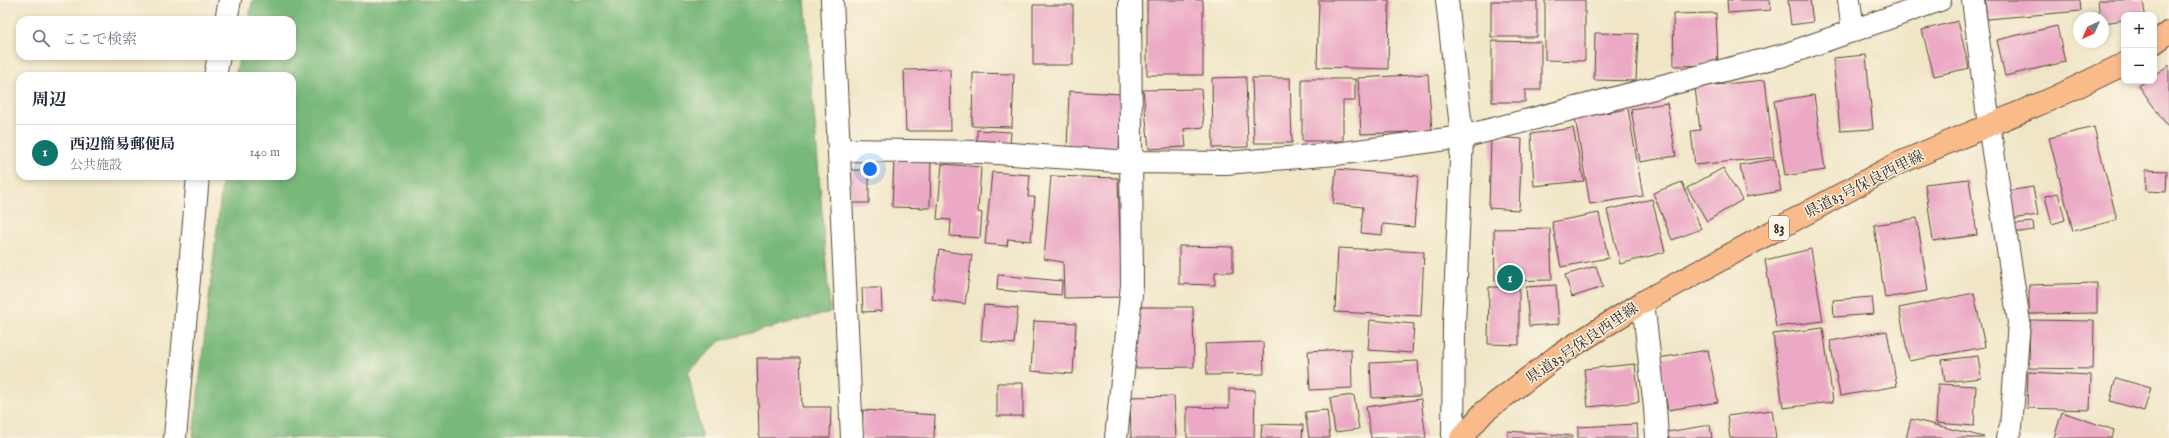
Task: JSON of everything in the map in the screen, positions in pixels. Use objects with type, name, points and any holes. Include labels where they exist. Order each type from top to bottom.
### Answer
[{"type":"main road","points":[[2157,41],[2169,32]]},
{"type":"main road","name":"県道83号保良西里線","points":[[1461,438],[1484,412],[1560,354],[1643,302],[1897,164],[2056,97],[2121,65]]},
{"type":"street","points":[[227,16],[230,0]]},
{"type":"street","points":[[832,0],[852,438]]},
{"type":"street","points":[[1116,438],[1132,285],[1130,0]]},
{"type":"street","points":[[1447,0],[1462,137],[1454,325],[1453,438]]},
{"type":"street","points":[[1849,0],[1853,31]]},
{"type":"street","points":[[840,150],[982,152],[1132,162],[1226,163],[1336,154],[1462,137],[1784,55],[1940,0]]},
{"type":"street","points":[[1973,0],[2019,322],[2011,428],[2007,438]]},
{"type":"street","points":[[216,72],[218,60]]},
{"type":"street","points":[[175,438],[198,180]]},
{"type":"street","points":[[1643,302],[1657,438]]},
{"type":"green space","points":[[253,0],[805,0],[830,312],[720,341],[688,372],[702,438],[193,438],[223,180],[296,180],[296,72],[236,72],[239,60],[296,60],[296,16],[249,16]]},
{"type":"building","points":[[1147,0],[1203,0],[1203,75],[1147,75]]},
{"type":"building","points":[[1319,0],[1389,0],[1388,69],[1317,67]]},
{"type":"building","points":[[1545,0],[1585,0],[1585,61],[1545,60]]},
{"type":"building","points":[[1727,0],[1770,0],[1771,10],[1728,13]]},
{"type":"building","points":[[1788,0],[1810,0],[1813,22],[1791,25]]},
{"type":"building","points":[[1985,0],[2080,0],[2081,11],[1987,19]]},
{"type":"building","points":[[2098,0],[2143,0],[2145,12],[2121,12],[2121,20],[2109,22],[2109,12],[2099,12]]},
{"type":"building","points":[[1491,1],[1537,1],[1537,37],[1491,37]]},
{"type":"building","points":[[1033,5],[1073,5],[1073,65],[1033,65]]},
{"type":"building","points":[[1716,13],[1718,65],[1674,66],[1673,14]]},
{"type":"building","points":[[1958,21],[1969,68],[1934,76],[1922,30]]},
{"type":"building","points":[[2057,26],[2065,62],[2005,76],[1997,40]]},
{"type":"building","points":[[1595,33],[1638,34],[1636,81],[1594,80]]},
{"type":"building","points":[[1492,41],[1541,42],[1541,90],[1525,90],[1525,102],[1492,102]]},
{"type":"building","points":[[1866,55],[1873,129],[1840,131],[1833,58]]},
{"type":"building","points":[[2169,65],[2169,128],[2139,86],[2142,84],[2157,84],[2157,73]]},
{"type":"building","points":[[950,69],[951,131],[906,131],[904,70]]},
{"type":"building","points":[[973,73],[1014,74],[1012,127],[972,126]]},
{"type":"building","points":[[1428,74],[1432,131],[1361,134],[1358,78]]},
{"type":"building","points":[[1246,77],[1248,147],[1213,148],[1212,78]]},
{"type":"building","points":[[1252,78],[1290,78],[1292,143],[1254,143]]},
{"type":"building","points":[[1302,79],[1355,79],[1355,101],[1343,101],[1343,141],[1302,141]]},
{"type":"building","points":[[1765,80],[1774,157],[1695,165],[1691,131],[1700,130],[1695,87]]},
{"type":"building","points":[[1201,89],[1204,127],[1184,129],[1186,147],[1149,149],[1143,90]]},
{"type":"building","points":[[1069,91],[1121,94],[1119,152],[1067,150]]},
{"type":"building","points":[[1814,95],[1825,170],[1785,176],[1774,101]]},
{"type":"building","points":[[1667,103],[1676,156],[1640,162],[1631,109]]},
{"type":"building","points":[[1628,109],[1643,196],[1590,204],[1575,118]]},
{"type":"building","points":[[2094,127],[2117,220],[2073,231],[2049,138]]},
{"type":"building","points":[[1573,128],[1584,181],[1534,186],[1531,134]]},
{"type":"building","points":[[977,130],[1011,132],[1010,146],[977,144]]},
{"type":"building","points":[[1491,137],[1522,139],[1519,210],[1489,208]]},
{"type":"building","points":[[1775,159],[1781,191],[1746,197],[1740,165]]},
{"type":"building","points":[[894,160],[931,161],[930,208],[892,207]]},
{"type":"building","points":[[942,164],[981,167],[978,212],[982,213],[980,238],[950,236],[951,220],[937,219]]},
{"type":"building","points":[[1723,168],[1742,200],[1707,221],[1687,188]]},
{"type":"building","points":[[1336,169],[1418,176],[1414,227],[1383,224],[1382,235],[1361,233],[1363,207],[1333,204]]},
{"type":"building","points":[[851,170],[869,170],[869,203],[851,203]]},
{"type":"building","points":[[2146,170],[2167,171],[2166,192],[2146,191]]},
{"type":"building","points":[[992,172],[1030,175],[1028,197],[1035,197],[1031,241],[1008,239],[1007,246],[985,244]]},
{"type":"building","points":[[1051,176],[1118,178],[1122,297],[1064,298],[1063,262],[1044,259]]},
{"type":"building","points":[[1969,179],[1977,235],[1933,241],[1925,184]]},
{"type":"building","points":[[1682,182],[1701,229],[1672,240],[1653,193]]},
{"type":"building","points":[[2033,187],[2038,215],[2013,219],[2007,191]]},
{"type":"building","points":[[2058,193],[2065,220],[2052,224],[2045,196]]},
{"type":"building","points":[[1652,199],[1665,252],[1620,264],[1607,210]]},
{"type":"building","points":[[1599,213],[1608,258],[1561,267],[1552,222]]},
{"type":"building","points":[[1917,218],[1928,291],[1885,298],[1874,225]]},
{"type":"building","points":[[2033,222],[2034,230],[2013,233],[2012,224]]},
{"type":"building","points":[[1550,228],[1552,280],[1495,281],[1494,229]]},
{"type":"building","points":[[1179,246],[1233,247],[1233,272],[1215,272],[1215,285],[1179,284]]},
{"type":"building","points":[[1338,248],[1424,252],[1421,316],[1335,312]]},
{"type":"building","points":[[1811,249],[1823,321],[1776,327],[1765,260]]},
{"type":"building","points":[[939,250],[972,255],[965,304],[932,299]]},
{"type":"building","points":[[1596,266],[1603,287],[1572,297],[1565,275]]},
{"type":"building","points":[[998,275],[1062,281],[1061,295],[997,290]]},
{"type":"building","points":[[2097,283],[2097,313],[2029,314],[2029,285]]},
{"type":"building","points":[[1556,285],[1559,324],[1529,326],[1526,287]]},
{"type":"building","points":[[1489,287],[1519,287],[1519,345],[1488,344]]},
{"type":"building","points":[[862,288],[881,288],[882,311],[863,312]]},
{"type":"building","points":[[1974,293],[1985,347],[1909,361],[1899,308]]},
{"type":"building","points":[[1872,297],[1874,314],[1834,317],[1833,300]]},
{"type":"building","points":[[984,305],[1018,308],[1014,344],[981,340]]},
{"type":"building","points":[[1133,307],[1193,307],[1194,367],[1135,368]]},
{"type":"building","points":[[1370,320],[1414,324],[1412,353],[1368,350]]},
{"type":"building","points":[[2030,320],[2094,321],[2093,369],[2029,368]]},
{"type":"building","points":[[1034,321],[1076,323],[1073,374],[1031,371]]},
{"type":"building","points":[[1823,328],[1833,402],[1783,408],[1773,334]]},
{"type":"building","points":[[1887,331],[1897,386],[1840,396],[1830,341]]},
{"type":"building","points":[[1263,342],[1264,374],[1207,375],[1205,344]]},
{"type":"building","points":[[1351,349],[1352,388],[1310,390],[1308,351]]},
{"type":"building","points":[[1708,350],[1718,402],[1668,410],[1659,358]]},
{"type":"building","points":[[1978,356],[1981,378],[1945,382],[1942,360]]},
{"type":"building","points":[[757,358],[800,358],[802,407],[831,407],[830,438],[759,438]]},
{"type":"building","points":[[1418,361],[1420,396],[1372,398],[1370,363]]},
{"type":"building","points":[[1635,364],[1639,402],[1588,407],[1584,369]]},
{"type":"building","points":[[2028,372],[2091,375],[2090,410],[2027,408]]},
{"type":"building","points":[[2116,378],[2151,388],[2144,411],[2110,401]]},
{"type":"building","points":[[997,383],[1023,383],[1023,416],[997,416]]},
{"type":"building","points":[[1938,384],[1976,386],[1974,426],[1936,423]]},
{"type":"building","points":[[1229,389],[1255,390],[1254,438],[1187,438],[1187,407],[1229,408]]},
{"type":"building","points":[[1354,395],[1359,429],[1335,432],[1330,398]]},
{"type":"building","points":[[1174,396],[1176,438],[1131,438],[1130,397]]},
{"type":"building","points":[[1421,399],[1426,438],[1371,438],[1366,407]]},
{"type":"building","points":[[863,410],[935,415],[934,438],[862,438]]},
{"type":"building","points":[[1327,410],[1330,438],[1309,438],[1305,412]]},
{"type":"building","points":[[1772,410],[1776,438],[1730,438],[1727,416]]},
{"type":"building","points":[[2062,412],[2114,430],[2112,438],[2054,438]]},
{"type":"building","points":[[1911,419],[1984,437],[1984,438],[1906,438]]},
{"type":"building","points":[[1262,424],[1303,425],[1302,438],[1261,438]]},
{"type":"building","points":[[1637,424],[1638,438],[1578,438],[1578,427]]},
{"type":"building","points":[[1710,425],[1712,438],[1668,438],[1667,432]]},
{"type":"building","points":[[1508,431],[1573,436],[1572,438],[1508,438]]},
{"type":"place","name":"西辺簡易郵便局","points":[[1510,278]]}]
